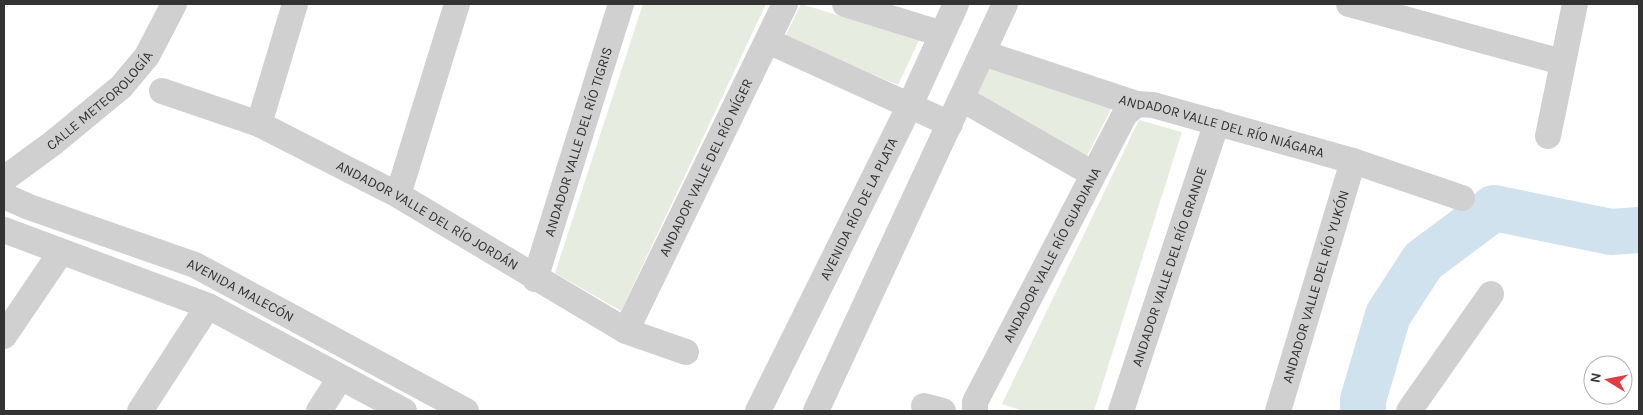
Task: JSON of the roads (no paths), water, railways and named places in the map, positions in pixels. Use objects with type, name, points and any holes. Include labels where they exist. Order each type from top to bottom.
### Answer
[{"type":"street","name":"CALLE METEOROLOGÍA","points":[[4,179],[53,143],[122,87],[147,56],[174,4]]},
{"type":"street","points":[[259,124],[295,4]]},
{"type":"street","points":[[398,195],[457,4]]},
{"type":"street","name":"ANDADOR VALLE DEL RÍO TIGRIS","points":[[535,279],[621,4]]},
{"type":"street","name":"ANDADOR VALLE DEL RÍO NÍGER","points":[[626,331],[786,4]]},
{"type":"street","points":[[845,4],[942,34]]},
{"type":"street","name":"AVENIDA RÍO DE LA PLATA","points":[[758,411],[910,105],[956,4]]},
{"type":"street","points":[[816,411],[1005,4]]},
{"type":"street","points":[[1349,4],[1418,13],[1562,62]]},
{"type":"street","points":[[1548,136],[1575,4]]},
{"type":"street","points":[[768,41],[950,124]]},
{"type":"street","name":"ANDADOR VALLE DEL RÍO NIÁGARA","points":[[983,53],[1137,104],[1153,105],[1353,161],[1462,198]]},
{"type":"street","name":"ANDADOR VALLE DEL RÍO JORDÁN","points":[[162,92],[259,124],[398,195],[535,279],[626,331],[686,352]]},
{"type":"street","points":[[962,99],[1092,174]]},
{"type":"street","name":"ANDADOR VALLE RÍO GUADIANA","points":[[975,411],[975,402],[1092,174],[1125,114],[1137,104]]},
{"type":"street","name":"ANDADOR VALLE DEL RÍO GRANDE","points":[[1120,411],[1217,122]]},
{"type":"street","name":"ANDADOR VALLE DEL RÍO YUKÓN","points":[[1278,411],[1353,161]]},
{"type":"street","name":"AVENIDA MALECÓN","points":[[4,196],[29,207],[195,265],[466,411]]},
{"type":"street","name":"AVENIDA MALECÓN","points":[[4,230],[208,306],[404,411]]},
{"type":"street","points":[[4,336],[61,252]]},
{"type":"street","points":[[1409,411],[1491,294]]},
{"type":"street","points":[[140,411],[208,306]]},
{"type":"street","points":[[319,411],[340,378]]},
{"type":"waterway","points":[[1363,411],[1363,400],[1388,315],[1423,261],[1494,208],[1611,232],[1639,230]]}]
